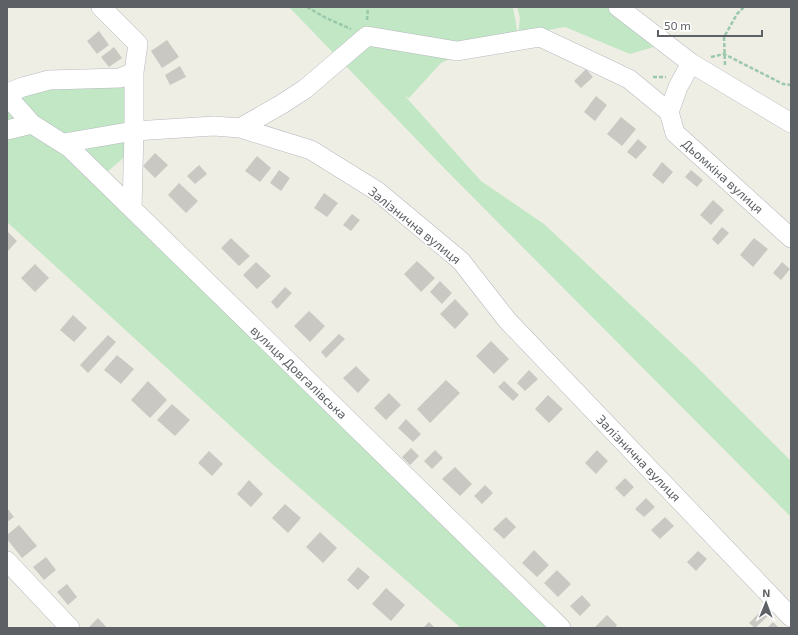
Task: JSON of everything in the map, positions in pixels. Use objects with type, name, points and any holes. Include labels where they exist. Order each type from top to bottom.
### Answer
[{"type":"street","points":[[101,7],[138,44],[134,72],[132,208]]},
{"type":"street","points":[[618,7],[688,69],[726,83],[791,123]]},
{"type":"street","points":[[240,128],[282,104],[304,89],[367,36],[457,51],[540,37],[629,79],[669,112],[678,86],[688,69]]},
{"type":"street","points":[[7,95],[23,87],[49,80],[120,78],[134,72]]},
{"type":"street","name":"вулиця Довгалівська","points":[[7,95],[32,124],[64,143],[132,208],[561,628]]},
{"type":"street","name":"Дьомкіна вулиця","points":[[669,112],[675,133],[791,238]]},
{"type":"street","points":[[7,130],[32,124]]},
{"type":"street","name":"Залізнична вулиця","points":[[64,143],[134,131],[214,126],[240,128],[311,150],[377,191],[461,261],[507,320],[791,617]]},
{"type":"street","points":[[7,561],[70,628]]},
{"type":"path","points":[[307,7],[326,18],[367,36]]},
{"type":"path","points":[[726,83],[724,37],[737,14],[744,7]]},
{"type":"path","points":[[629,79],[688,69],[724,54],[783,84],[791,85]]},
{"type":"green space","points":[[289,7],[513,7],[518,35],[520,18],[517,7],[617,7],[657,46],[630,54],[565,27],[492,40],[441,63],[409,98],[405,96],[481,181],[544,224],[695,365],[791,461],[791,517],[444,168]]},
{"type":"green space","points":[[134,72],[134,149],[100,178],[553,628],[461,628],[270,462],[7,222],[7,96]]},
{"type":"building","points":[[99,31],[109,45],[97,54],[87,41]]},
{"type":"building","points":[[167,40],[179,57],[162,68],[151,51]]},
{"type":"building","points":[[114,47],[122,58],[109,67],[101,57]]},
{"type":"building","points":[[180,66],[186,77],[170,85],[165,75]]},
{"type":"building","points":[[586,69],[593,77],[581,88],[574,81]]},
{"type":"building","points":[[596,96],[607,105],[595,121],[584,112]]},
{"type":"building","points":[[621,117],[636,129],[622,146],[607,134]]},
{"type":"building","points":[[638,139],[647,147],[636,159],[627,152]]},
{"type":"building","points":[[155,153],[168,165],[155,178],[143,166]]},
{"type":"building","points":[[257,156],[271,168],[260,182],[245,171]]},
{"type":"building","points":[[662,162],[673,172],[663,184],[652,175]]},
{"type":"building","points":[[199,165],[207,174],[195,184],[187,176]]},
{"type":"building","points":[[279,170],[290,178],[281,191],[270,183]]},
{"type":"building","points":[[691,170],[703,180],[697,187],[685,177]]},
{"type":"building","points":[[179,183],[198,201],[186,213],[168,195]]},
{"type":"building","points":[[324,193],[338,203],[327,217],[314,208]]},
{"type":"building","points":[[713,200],[724,210],[711,225],[700,215]]},
{"type":"building","points":[[352,214],[360,220],[351,231],[343,225]]},
{"type":"building","points":[[722,227],[729,233],[718,245],[712,239]]},
{"type":"building","points":[[7,231],[17,241],[7,252]]},
{"type":"building","points":[[231,238],[250,256],[239,266],[221,248]]},
{"type":"building","points":[[754,238],[768,249],[753,267],[740,255]]},
{"type":"building","points":[[417,261],[435,278],[421,292],[404,274]]},
{"type":"building","points":[[256,262],[271,276],[257,289],[243,275]]},
{"type":"building","points":[[782,262],[790,269],[781,280],[773,273]]},
{"type":"building","points":[[35,264],[49,278],[35,292],[21,278]]},
{"type":"building","points":[[440,281],[452,293],[442,304],[430,292]]},
{"type":"building","points":[[285,287],[292,293],[277,309],[271,302]]},
{"type":"building","points":[[455,299],[469,314],[455,329],[440,314]]},
{"type":"building","points":[[309,311],[325,326],[310,342],[294,326]]},
{"type":"building","points":[[73,315],[87,328],[74,342],[60,330]]},
{"type":"building","points":[[339,334],[345,339],[326,358],[321,352]]},
{"type":"building","points":[[108,335],[116,342],[88,373],[80,365]]},
{"type":"building","points":[[491,341],[509,359],[494,374],[476,356]]},
{"type":"building","points":[[117,355],[134,369],[121,384],[104,370]]},
{"type":"building","points":[[356,366],[370,380],[358,393],[343,378]]},
{"type":"building","points":[[529,370],[538,379],[525,391],[517,383]]},
{"type":"building","points":[[446,380],[460,393],[430,423],[417,409]]},
{"type":"building","points":[[148,381],[167,400],[150,418],[131,400]]},
{"type":"building","points":[[504,381],[519,395],[513,401],[498,387]]},
{"type":"building","points":[[389,393],[401,405],[386,420],[374,408]]},
{"type":"building","points":[[548,395],[563,409],[549,423],[535,409]]},
{"type":"building","points":[[172,404],[190,420],[175,436],[157,420]]},
{"type":"building","points":[[406,419],[421,434],[413,442],[398,428]]},
{"type":"building","points":[[411,448],[419,456],[410,465],[402,457]]},
{"type":"building","points":[[435,450],[443,458],[432,469],[424,461]]},
{"type":"building","points":[[597,450],[608,461],[596,474],[585,463]]},
{"type":"building","points":[[209,451],[223,464],[212,476],[198,463]]},
{"type":"building","points":[[455,467],[472,484],[460,496],[442,479]]},
{"type":"building","points":[[625,478],[634,487],[624,497],[615,488]]},
{"type":"building","points":[[249,480],[263,494],[251,507],[237,494]]},
{"type":"building","points":[[485,485],[493,493],[482,504],[474,496]]},
{"type":"building","points":[[646,498],[655,507],[644,517],[635,509]]},
{"type":"building","points":[[285,504],[301,518],[288,533],[272,518]]},
{"type":"building","points":[[7,508],[14,517],[7,522]]},
{"type":"building","points":[[506,517],[516,527],[504,539],[493,529]]},
{"type":"building","points":[[665,517],[674,526],[660,539],[651,530]]},
{"type":"building","points":[[19,525],[37,546],[22,558],[7,539],[7,535]]},
{"type":"building","points":[[320,532],[337,548],[323,563],[306,547]]},
{"type":"building","points":[[534,550],[549,565],[537,577],[522,563]]},
{"type":"building","points":[[698,551],[707,559],[696,571],[687,562]]},
{"type":"building","points":[[46,557],[56,570],[44,580],[33,567]]},
{"type":"building","points":[[358,567],[370,577],[358,590],[347,580]]},
{"type":"building","points":[[557,570],[571,584],[558,597],[544,583]]},
{"type":"building","points":[[67,584],[77,597],[68,605],[57,592]]},
{"type":"building","points":[[386,588],[405,605],[391,621],[372,604]]},
{"type":"building","points":[[582,595],[591,605],[580,616],[570,606]]},
{"type":"building","points":[[763,609],[769,615],[755,628],[749,623]]},
{"type":"building","points":[[607,615],[617,625],[615,628],[594,628]]},
{"type":"building","points":[[98,618],[107,628],[89,627]]},
{"type":"building","points":[[429,622],[435,628],[423,628]]},
{"type":"building","points":[[773,622],[779,628],[767,628]]}]
